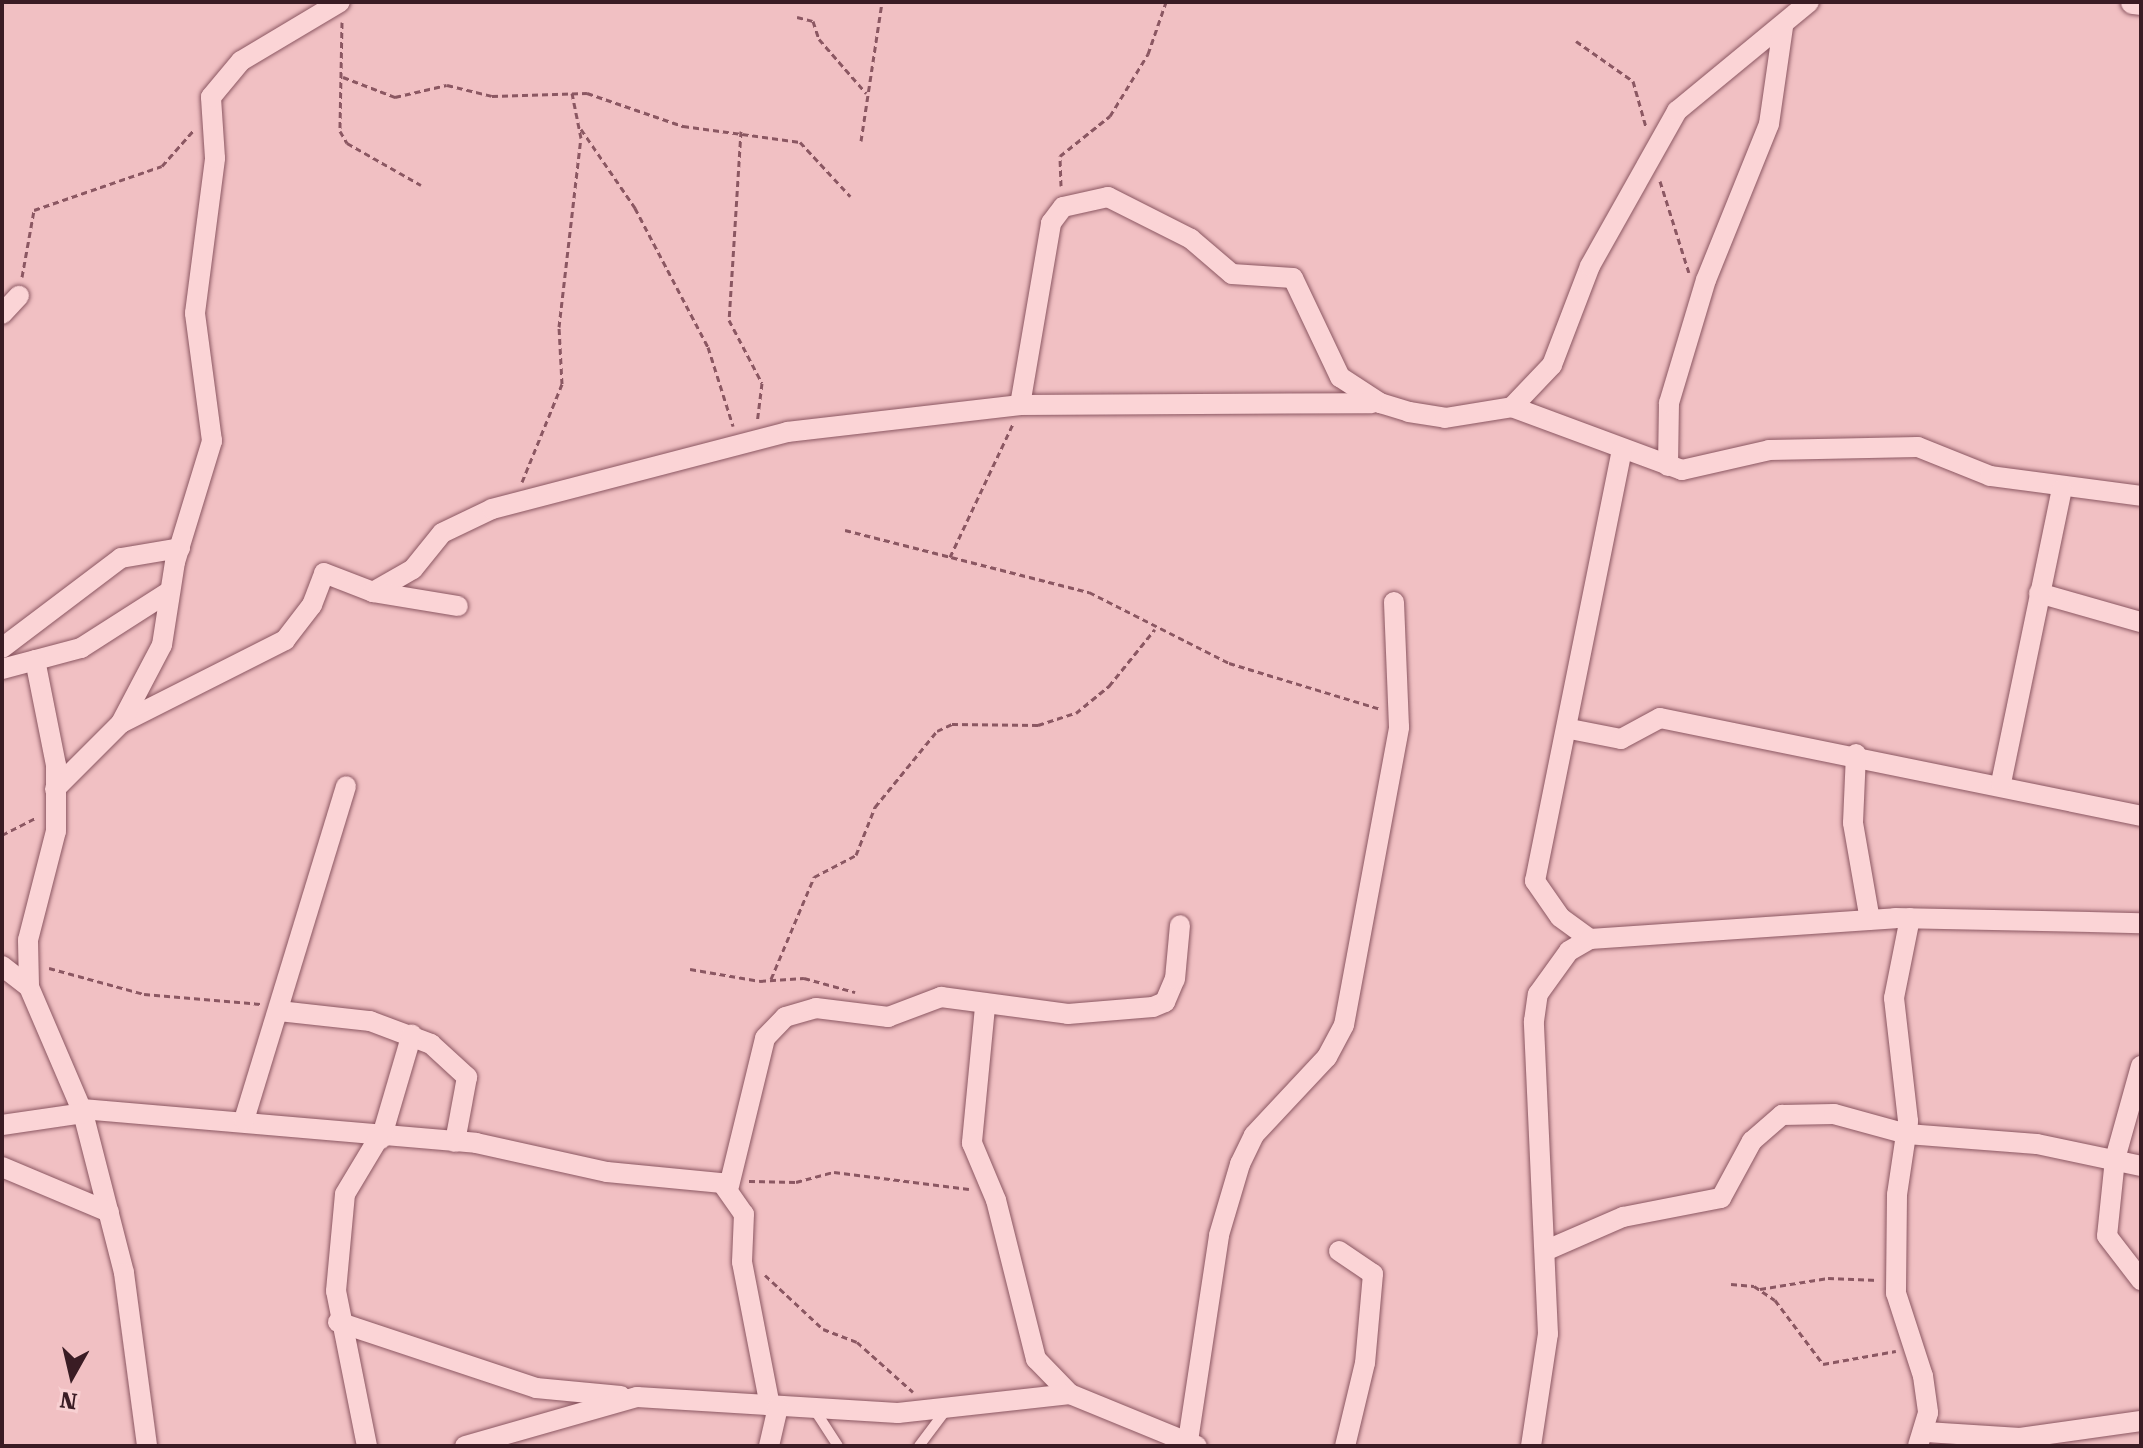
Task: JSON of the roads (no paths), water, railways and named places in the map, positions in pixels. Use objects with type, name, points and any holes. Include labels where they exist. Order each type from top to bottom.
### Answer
[{"type":"street","points":[[55,797],[121,723],[162,645],[180,548],[213,432],[195,334],[215,158],[208,108],[219,82],[241,61],[340,2]]},
{"type":"street","points":[[1512,407],[1552,365],[1590,266],[1652,156],[1692,94],[1783,27],[1809,2]]},
{"type":"street","points":[[2133,2],[2141,3]]},
{"type":"street","points":[[1668,466],[1669,403],[1769,124],[1783,27]]},
{"type":"street","points":[[1020,405],[1051,223],[1070,205],[1111,198],[1191,239],[1232,274],[1293,278],[1311,305],[1324,355],[1355,390],[1380,403]]},
{"type":"street","points":[[2,314],[19,296]]},
{"type":"street","points":[[373,592],[413,569],[442,533],[512,504],[747,443],[847,421],[1020,405],[1380,403],[1445,418],[1512,407],[1668,466],[1691,470],[1734,454],[1784,449],[1918,447],[1990,476],[2062,489],[2141,496]]},
{"type":"street","points":[[1590,939],[1560,917],[1535,881],[1570,729],[1622,449]]},
{"type":"street","points":[[2001,783],[2062,489]]},
{"type":"street","points":[[2,648],[121,558],[180,548]]},
{"type":"street","points":[[121,723],[285,640],[312,605],[324,573],[373,592],[458,606]]},
{"type":"street","points":[[2,669],[81,648],[170,591]]},
{"type":"street","points":[[2039,593],[2141,622]]},
{"type":"street","points":[[985,1007],[972,1143],[989,1187],[1027,1339],[1048,1376],[1070,1394],[1192,1444],[1219,1235],[1240,1164],[1254,1135],[1327,1057],[1344,1025],[1400,714],[1394,602]]},
{"type":"street","points":[[35,660],[55,797],[51,867],[10,963],[29,987],[83,1111],[109,1212],[147,1446]]},
{"type":"street","points":[[1570,729],[1621,739],[1660,718],[2001,783],[2141,816]]},
{"type":"street","points":[[1856,754],[1853,823],[1870,920]]},
{"type":"street","points":[[244,1120],[346,786]]},
{"type":"street","points":[[1910,918],[1894,998],[1907,1134],[1897,1195],[1898,1281],[1900,1316],[1916,1349],[1922,1439],[2020,1438],[2141,1421]]},
{"type":"street","points":[[1531,1446],[1548,1334],[1547,1250],[1536,1162],[1534,1021],[1551,969],[1590,939],[1910,918],[2141,923]]},
{"type":"street","points":[[769,1446],[774,1406],[742,1254],[744,1214],[730,1182],[765,1038],[785,1017],[816,1008],[888,1017],[941,997],[985,1007],[1068,1014],[1153,1007],[1165,1002],[1175,979],[1180,925]]},
{"type":"street","points":[[280,1008],[412,1034],[467,1077],[455,1142]]},
{"type":"street","points":[[367,1446],[338,1322],[345,1194],[380,1139],[412,1034]]},
{"type":"street","points":[[2141,1066],[2115,1159],[2107,1236],[2141,1280]]},
{"type":"street","points":[[2,1125],[83,1111],[244,1120],[380,1139],[455,1142],[730,1182]]},
{"type":"street","points":[[1547,1250],[1623,1217],[1721,1198],[1752,1141],[1782,1115],[1834,1114],[1907,1134],[2037,1144],[2141,1166]]},
{"type":"street","points":[[2,1167],[109,1212]]},
{"type":"street","points":[[1339,1251],[1373,1274],[1365,1363],[1345,1446]]},
{"type":"street","points":[[338,1322],[536,1388],[816,1412],[938,1410],[1070,1394]]},
{"type":"street","points":[[465,1446],[637,1397]]},
{"type":"lane","points":[[919,1446],[938,1410]]},
{"type":"lane","points":[[816,1412],[838,1446]]}]
